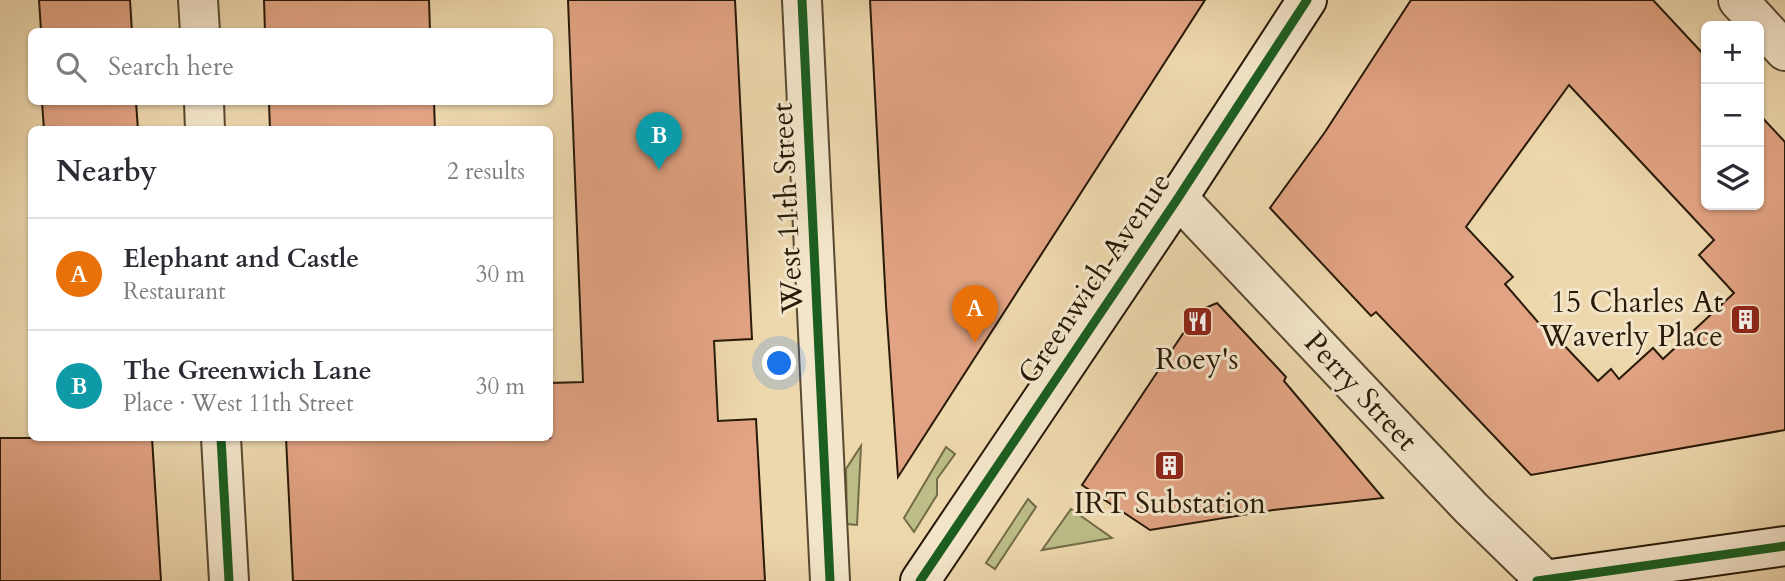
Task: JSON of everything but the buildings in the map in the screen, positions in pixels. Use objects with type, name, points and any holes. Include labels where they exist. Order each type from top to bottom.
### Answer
[{"type":"street","points":[[198,0],[200,28]]},
{"type":"street","name":"West 11th Street","points":[[802,0],[830,581]]},
{"type":"street","name":"Greenwich Avenue","points":[[920,581],[1178,198],[1307,0]]},
{"type":"street","points":[[1738,0],[1785,51]]},
{"type":"street","points":[[204,105],[205,126]]},
{"type":"street","name":"Perry Street","points":[[1178,198],[1543,581]]},
{"type":"street","points":[[221,441],[229,581]]},
{"type":"street","points":[[1543,581],[1783,544]]},
{"type":"green space","points":[[861,446],[857,525],[847,524],[846,469]]},
{"type":"green space","points":[[946,447],[955,454],[937,479],[937,495],[914,532],[904,518]]},
{"type":"green space","points":[[1028,499],[1036,507],[995,569],[986,563]]},
{"type":"green space","points":[[1071,509],[1112,538],[1042,550]]},
{"type":"cycle path","points":[[802,0],[830,581]]},
{"type":"cycle path","points":[[920,581],[1178,198],[1307,0]]},
{"type":"cycle path","points":[[221,441],[229,581]]},
{"type":"cycle path","points":[[1537,581],[1785,546]]},
{"type":"place","name":"The Greenwich Lane","points":[[659,170]]},
{"type":"place","name":"15 Charles At Waverly Place","points":[[1746,319]]},
{"type":"place","name":"Roey's","points":[[1197,321]]},
{"type":"place","name":"Elephant and Castle","points":[[975,343]]},
{"type":"place","name":"IRT Substation","points":[[1170,465]]}]
